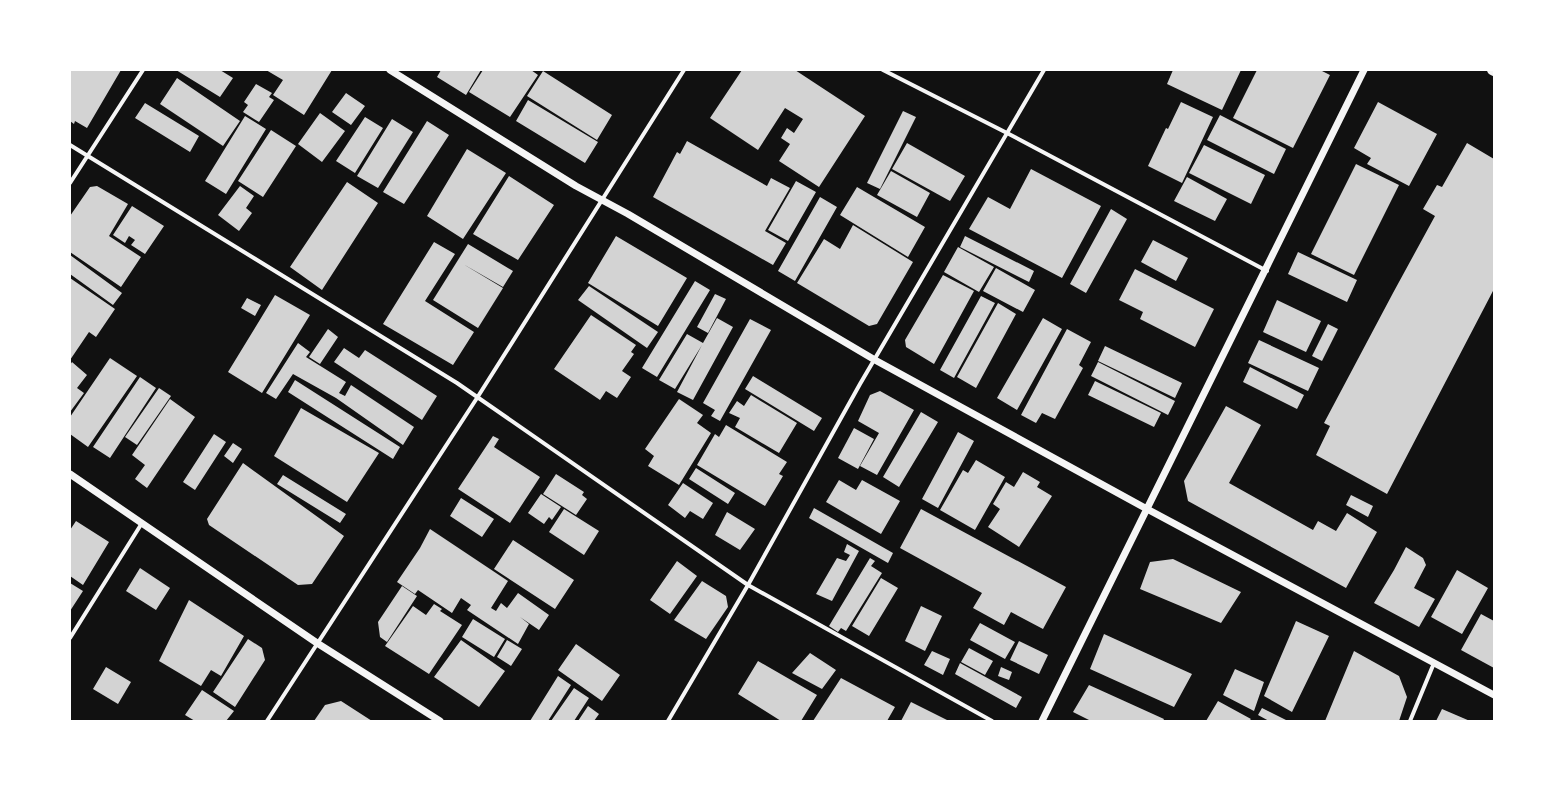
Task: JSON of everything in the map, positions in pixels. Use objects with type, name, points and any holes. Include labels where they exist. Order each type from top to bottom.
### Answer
[{"type":"street","points":[[70,183],[143,70]]},
{"type":"street","points":[[390,70],[576,186],[875,360],[1147,509],[1494,695]]},
{"type":"street","points":[[267,721],[477,398],[684,70]]},
{"type":"street","points":[[883,70],[1007,133],[1267,271]]},
{"type":"street","points":[[668,721],[748,585],[875,360],[1044,70]]},
{"type":"street","points":[[1042,721],[1267,271],[1364,70]]},
{"type":"street","points":[[70,145],[457,383],[748,585],[992,721]]},
{"type":"street","points":[[70,474],[317,643],[440,721]]},
{"type":"street","points":[[70,638],[142,523]]},
{"type":"street","points":[[1410,721],[1434,663]]},
{"type":"building","points":[[70,70],[121,70],[87,128],[75,121],[74,124],[70,121]]},
{"type":"building","points":[[176,70],[220,70],[233,78],[220,97]]},
{"type":"building","points":[[266,70],[332,70],[304,115],[273,95],[283,80]]},
{"type":"building","points":[[441,70],[481,70],[466,95],[437,77]]},
{"type":"building","points":[[483,70],[531,70],[538,75],[510,117],[469,92]]},
{"type":"building","points":[[742,70],[795,70],[865,116],[819,187],[779,161],[790,144],[781,138],[787,128],[794,133],[803,119],[785,108],[758,150],[710,118]]},
{"type":"building","points":[[1173,70],[1241,70],[1222,110],[1167,84]]},
{"type":"building","points":[[1257,70],[1320,70],[1330,75],[1293,148],[1233,118]]},
{"type":"building","points":[[543,71],[612,115],[597,140],[527,96]]},
{"type":"building","points":[[177,78],[240,121],[223,146],[160,104]]},
{"type":"building","points":[[256,84],[272,93],[269,97],[274,100],[259,122],[243,112],[248,105],[244,102]]},
{"type":"building","points":[[346,93],[365,106],[351,125],[332,112]]},
{"type":"building","points":[[528,100],[598,142],[585,163],[516,121]]},
{"type":"building","points":[[1181,102],[1213,117],[1182,183],[1148,166],[1166,128],[1168,129]]},
{"type":"building","points":[[1378,102],[1437,134],[1409,186],[1367,164],[1371,158],[1354,148]]},
{"type":"building","points":[[145,103],[199,136],[190,152],[135,118]]},
{"type":"building","points":[[903,111],[916,117],[880,189],[867,183]]},
{"type":"building","points":[[320,113],[345,131],[322,162],[298,144]]},
{"type":"building","points":[[1220,115],[1286,149],[1274,174],[1207,140]]},
{"type":"building","points":[[245,116],[266,129],[226,194],[205,181]]},
{"type":"building","points":[[365,117],[383,128],[355,173],[336,161]]},
{"type":"building","points":[[392,119],[413,132],[378,188],[357,176]]},
{"type":"building","points":[[427,121],[449,135],[404,204],[383,192]]},
{"type":"building","points":[[271,130],[296,146],[263,197],[238,181]]},
{"type":"building","points":[[687,141],[767,186],[771,178],[790,188],[765,231],[786,243],[773,265],[653,197],[677,152],[680,154]]},
{"type":"building","points":[[907,143],[965,176],[950,201],[892,169]]},
{"type":"building","points":[[1467,143],[1494,159],[1494,289],[1387,494],[1316,455],[1330,426],[1324,423],[1435,216],[1423,209],[1437,185],[1442,187]]},
{"type":"building","points":[[1204,145],[1265,175],[1251,204],[1189,173]]},
{"type":"building","points":[[467,149],[506,173],[463,239],[427,216]]},
{"type":"building","points":[[1356,164],[1399,185],[1354,275],[1311,254]]},
{"type":"building","points":[[1031,169],[1101,206],[1062,278],[969,229],[988,197],[1010,209]]},
{"type":"building","points":[[891,171],[930,193],[917,217],[877,195]]},
{"type":"building","points":[[509,176],[554,205],[518,260],[473,234]]},
{"type":"building","points":[[1187,177],[1227,199],[1215,221],[1174,201]]},
{"type":"building","points":[[796,181],[816,192],[788,241],[768,230]]},
{"type":"building","points":[[347,182],[378,203],[322,290],[290,267]]},
{"type":"building","points":[[97,186],[128,204],[109,236],[141,257],[121,287],[70,252],[70,216],[90,187]]},
{"type":"building","points":[[240,186],[254,196],[246,208],[252,213],[239,231],[218,215]]},
{"type":"building","points":[[857,187],[925,227],[908,257],[840,215]]},
{"type":"building","points":[[820,197],[837,207],[795,281],[778,271]]},
{"type":"building","points":[[132,206],[164,226],[145,254],[131,245],[135,240],[129,236],[125,243],[113,235]]},
{"type":"building","points":[[1111,209],[1127,219],[1086,293],[1070,284]]},
{"type":"building","points":[[853,225],[913,262],[877,324],[869,326],[797,283],[824,239],[840,249]]},
{"type":"building","points":[[616,236],[687,278],[658,326],[588,283]]},
{"type":"building","points":[[965,236],[1034,271],[1029,282],[960,247]]},
{"type":"building","points":[[1153,240],[1188,258],[1176,281],[1141,262]]},
{"type":"building","points":[[434,242],[455,254],[425,301],[474,332],[453,365],[383,324]]},
{"type":"building","points":[[468,244],[513,271],[503,287],[463,264],[503,288],[478,328],[433,300]]},
{"type":"building","points":[[958,247],[994,267],[979,292],[944,272]]},
{"type":"building","points":[[1298,252],[1357,280],[1347,302],[1288,274]]},
{"type":"building","points":[[70,255],[122,293],[113,305],[70,274]]},
{"type":"building","points":[[996,268],[1035,290],[1023,312],[983,291]]},
{"type":"building","points":[[1135,269],[1214,309],[1195,347],[1140,319],[1143,312],[1119,300]]},
{"type":"building","points":[[943,275],[974,291],[934,364],[906,347],[905,340]]},
{"type":"building","points":[[70,278],[115,309],[96,337],[89,332],[70,360]]},
{"type":"building","points":[[695,281],[710,290],[657,377],[642,368]]},
{"type":"building","points":[[589,286],[658,332],[647,348],[578,300]]},
{"type":"building","points":[[715,294],[726,299],[708,333],[697,327]]},
{"type":"building","points":[[275,295],[310,315],[262,393],[228,372]]},
{"type":"building","points":[[981,296],[995,303],[954,378],[940,370]]},
{"type":"building","points":[[247,298],[261,305],[255,316],[241,308]]},
{"type":"building","points":[[1277,300],[1321,321],[1306,352],[1263,332]]},
{"type":"building","points":[[998,303],[1016,314],[976,388],[957,377]]},
{"type":"building","points":[[591,315],[636,345],[631,352],[634,354],[622,371],[631,377],[617,398],[606,391],[600,400],[554,369]]},
{"type":"building","points":[[717,318],[733,327],[693,400],[677,392],[702,345],[675,389],[659,380],[687,334],[703,343]]},
{"type":"building","points":[[1043,318],[1062,329],[1017,410],[997,398]]},
{"type":"building","points":[[750,319],[771,330],[720,421],[711,416],[715,410],[703,403]]},
{"type":"building","points":[[1328,324],[1338,329],[1322,361],[1312,356]]},
{"type":"building","points":[[328,329],[338,337],[320,364],[309,357]]},
{"type":"building","points":[[1067,329],[1091,342],[1079,365],[1083,368],[1055,419],[1042,413],[1036,423],[1021,415]]},
{"type":"building","points":[[1259,340],[1319,368],[1308,391],[1248,363]]},
{"type":"building","points":[[298,343],[310,352],[306,357],[346,382],[339,393],[345,396],[351,385],[414,427],[403,445],[336,398],[293,374],[276,399],[266,393]]},
{"type":"building","points":[[1105,346],[1182,383],[1175,398],[1098,361]]},
{"type":"building","points":[[344,348],[359,358],[365,350],[437,396],[422,420],[334,362]]},
{"type":"building","points":[[110,358],[137,376],[88,447],[70,434],[70,417]]},
{"type":"building","points":[[72,362],[87,375],[77,388],[84,393],[70,412],[70,365]]},
{"type":"building","points":[[1098,362],[1175,401],[1168,415],[1091,376]]},
{"type":"building","points":[[1250,367],[1304,395],[1297,409],[1243,382]]},
{"type":"building","points":[[753,376],[822,418],[814,431],[745,389]]},
{"type":"building","points":[[140,377],[156,388],[110,458],[93,447]]},
{"type":"building","points":[[295,380],[400,447],[393,459],[288,392]]},
{"type":"building","points":[[1095,381],[1161,413],[1154,427],[1088,395]]},
{"type":"building","points":[[159,388],[171,396],[137,445],[125,437]]},
{"type":"building","points":[[880,391],[914,410],[877,475],[860,466],[879,433],[858,421],[870,395]]},
{"type":"building","points":[[751,395],[797,423],[779,453],[735,427],[740,418],[729,413],[737,401],[744,406]]},
{"type":"building","points":[[170,399],[195,417],[147,488],[135,479],[145,465],[132,455]]},
{"type":"building","points":[[679,399],[703,415],[697,423],[711,433],[679,485],[648,466],[654,456],[645,449]]},
{"type":"building","points":[[1226,406],[1261,425],[1229,483],[1313,530],[1318,521],[1336,531],[1347,513],[1377,532],[1346,588],[1188,501],[1184,481]]},
{"type":"building","points":[[301,408],[379,453],[347,502],[274,456]]},
{"type":"building","points":[[921,412],[938,422],[899,487],[883,477]]},
{"type":"building","points":[[726,425],[787,462],[779,474],[783,476],[765,506],[697,465],[715,434],[719,437]]},
{"type":"building","points":[[854,428],[874,439],[858,469],[838,458]]},
{"type":"building","points":[[958,432],[974,441],[938,508],[922,499]]},
{"type":"building","points":[[214,434],[226,442],[195,490],[183,482]]},
{"type":"building","points":[[493,436],[499,439],[494,447],[540,477],[510,523],[458,489]]},
{"type":"building","points":[[233,443],[242,449],[233,463],[224,456]]},
{"type":"building","points":[[976,460],[1005,477],[975,530],[940,510],[963,470],[968,473]]},
{"type":"building","points":[[243,463],[344,536],[312,584],[298,585],[209,525],[207,519]]},
{"type":"building","points":[[696,468],[735,493],[728,504],[689,479]]},
{"type":"building","points":[[1023,472],[1040,482],[1037,487],[1052,496],[1019,547],[988,527],[1000,509],[993,504],[1006,482],[1014,487]]},
{"type":"building","points":[[556,474],[584,492],[582,495],[587,499],[576,515],[543,494]]},
{"type":"building","points":[[283,475],[346,514],[340,523],[277,484]]},
{"type":"building","points":[[839,480],[856,490],[862,480],[900,501],[881,534],[826,502]]},
{"type":"building","points":[[683,483],[713,503],[703,519],[690,511],[685,518],[668,505]]},
{"type":"building","points":[[541,494],[561,507],[552,520],[549,517],[544,524],[528,513]]},
{"type":"building","points":[[1351,495],[1373,506],[1368,517],[1346,505]]},
{"type":"building","points":[[461,498],[494,519],[482,537],[450,516]]},
{"type":"building","points":[[814,508],[893,553],[888,563],[809,518]]},
{"type":"building","points":[[564,509],[599,531],[584,555],[549,532]]},
{"type":"building","points":[[921,509],[1066,587],[1043,629],[1011,612],[1004,625],[973,608],[982,593],[900,548]]},
{"type":"building","points":[[727,512],[755,529],[740,550],[715,535]]},
{"type":"building","points":[[76,521],[109,542],[83,585],[70,576],[70,530]]},
{"type":"building","points":[[430,529],[508,581],[491,608],[496,611],[501,603],[507,608],[518,593],[549,615],[539,630],[520,617],[529,624],[518,644],[467,610],[471,605],[461,598],[452,613],[418,590],[415,594],[397,582],[420,548]]},
{"type":"building","points":[[513,540],[574,580],[555,609],[494,569]]},
{"type":"building","points":[[847,544],[859,551],[832,601],[816,594],[837,558],[846,561],[850,555],[844,552]]},
{"type":"building","points":[[1406,547],[1423,558],[1426,565],[1414,588],[1435,599],[1419,627],[1374,603]]},
{"type":"building","points":[[870,558],[875,561],[871,566],[882,573],[846,631],[841,628],[838,632],[829,626]]},
{"type":"building","points":[[1173,559],[1241,592],[1221,623],[1140,589],[1150,562]]},
{"type":"building","points":[[677,561],[697,576],[670,614],[650,600]]},
{"type":"building","points":[[140,568],[170,588],[156,610],[126,591]]},
{"type":"building","points":[[1457,570],[1488,588],[1462,634],[1431,617]]},
{"type":"building","points":[[881,578],[898,588],[869,636],[852,626]]},
{"type":"building","points":[[702,581],[726,596],[728,607],[706,639],[674,620]]},
{"type":"building","points":[[70,583],[83,591],[70,611]]},
{"type":"building","points":[[402,586],[417,596],[387,642],[380,637],[378,622]]},
{"type":"building","points":[[189,600],[244,636],[221,676],[211,670],[201,686],[159,661]]},
{"type":"building","points":[[434,604],[442,609],[440,611],[462,625],[429,674],[385,646],[413,606],[426,615]]},
{"type":"building","points":[[921,606],[942,616],[925,651],[905,641]]},
{"type":"building","points":[[1481,614],[1494,621],[1494,668],[1461,650]]},
{"type":"building","points":[[473,619],[505,639],[494,657],[462,637]]},
{"type":"building","points":[[1296,621],[1329,636],[1292,712],[1264,696]]},
{"type":"building","points":[[980,623],[1015,642],[1005,659],[970,640]]},
{"type":"building","points":[[1104,634],[1192,674],[1174,707],[1090,669]]},
{"type":"building","points":[[248,639],[262,648],[265,660],[235,707],[213,692]]},
{"type":"building","points":[[461,640],[505,671],[479,707],[434,677]]},
{"type":"building","points":[[507,640],[522,649],[511,666],[497,657]]},
{"type":"building","points":[[1019,641],[1048,655],[1039,674],[1010,660]]},
{"type":"building","points":[[576,644],[620,675],[602,701],[558,670]]},
{"type":"building","points":[[969,648],[993,661],[985,675],[961,662]]},
{"type":"building","points":[[932,651],[950,659],[943,675],[924,665]]},
{"type":"building","points":[[1354,651],[1399,676],[1407,697],[1399,721],[1325,721]]},
{"type":"building","points":[[810,653],[836,670],[822,689],[792,673]]},
{"type":"building","points":[[758,661],[817,695],[801,721],[781,721],[738,694]]},
{"type":"building","points":[[960,663],[1022,697],[1016,708],[955,674]]},
{"type":"building","points":[[106,667],[131,682],[118,704],[93,689]]},
{"type":"building","points":[[1001,667],[1012,672],[1009,680],[998,676]]},
{"type":"building","points":[[1235,669],[1264,682],[1254,711],[1223,695]]},
{"type":"building","points":[[558,676],[571,685],[548,721],[530,721]]},
{"type":"building","points":[[841,678],[895,707],[887,721],[813,721]]},
{"type":"building","points":[[1089,685],[1164,719],[1163,721],[1091,721],[1073,712]]},
{"type":"building","points":[[574,688],[589,698],[574,721],[551,721]]},
{"type":"building","points":[[202,690],[234,711],[226,721],[195,721],[185,715]]},
{"type":"building","points":[[341,701],[372,721],[314,721],[325,705]]},
{"type":"building","points":[[1218,701],[1251,719],[1249,721],[1206,721]]},
{"type":"building","points":[[911,702],[949,721],[901,721]]},
{"type":"building","points":[[588,706],[599,714],[594,721],[578,721]]},
{"type":"building","points":[[1262,708],[1288,721],[1269,721],[1258,715]]},
{"type":"building","points":[[1442,709],[1470,721],[1436,721]]}]
